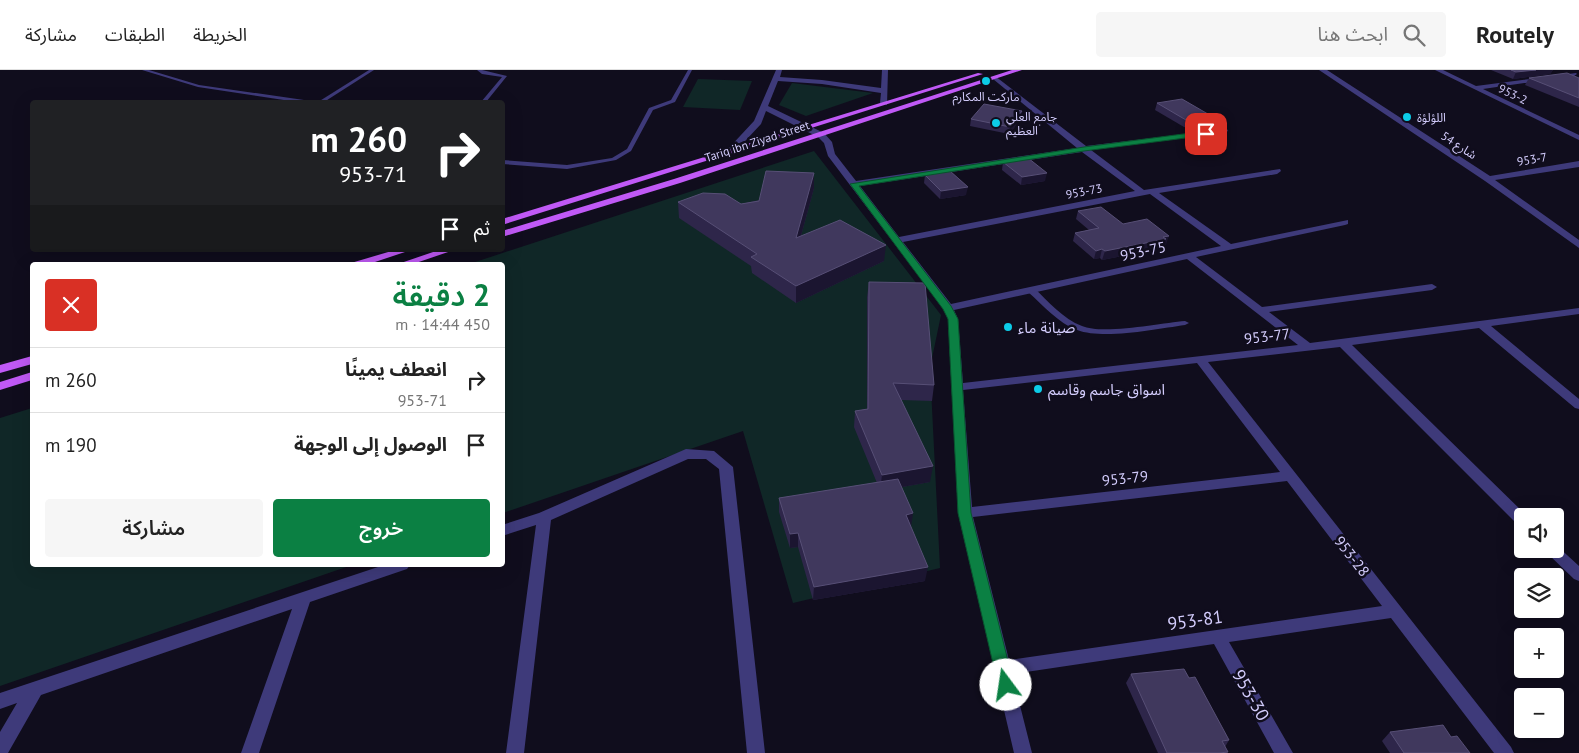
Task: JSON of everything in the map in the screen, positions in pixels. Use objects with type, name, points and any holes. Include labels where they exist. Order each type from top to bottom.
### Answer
[{"type":"main road","name":"Tariq ibn Ziyad Street","points":[[505,221],[884,103],[994,74],[1019,70]]},
{"type":"main road","name":"Tariq ibn Ziyad Street","points":[[505,233],[821,135],[994,74]]},
{"type":"main road","points":[[365,262],[399,252]]},
{"type":"main road","points":[[410,262],[442,252]]},
{"type":"main road","points":[[0,369],[30,361]]},
{"type":"main road","points":[[0,386],[30,377]]},
{"type":"street","points":[[730,152],[753,129],[765,107],[779,70]]},
{"type":"street","points":[[884,103],[885,70]]},
{"type":"street","name":"شارع 54","points":[[1322,70],[1488,180],[1579,245]]},
{"type":"street","name":"953-2","points":[[1438,70],[1579,138]]},
{"type":"street","points":[[1566,70],[1577,75]]},
{"type":"street","points":[[994,74],[1084,149],[1230,248]]},
{"type":"street","points":[[1475,88],[1577,75]]},
{"type":"street","points":[[776,79],[822,82],[884,90]]},
{"type":"street","points":[[765,107],[821,135],[828,142],[831,154],[948,308],[955,328],[964,513],[1023,753]]},
{"type":"street","points":[[854,184],[1084,149],[1224,131]]},
{"type":"street","name":"953-7","points":[[1488,180],[1579,164]]},
{"type":"street","name":"953-73","points":[[896,240],[1147,192],[1278,171]]},
{"type":"street","name":"953-75","points":[[948,308],[1345,222]]},
{"type":"street","points":[[1190,257],[1308,347]]},
{"type":"street","points":[[1261,310],[1432,287]]},
{"type":"street","name":"953-77","points":[[958,387],[1343,343],[1579,311]]},
{"type":"street","points":[[1481,324],[1579,405]]},
{"type":"street","points":[[1343,343],[1514,512]]},
{"type":"street","name":"953-28","points":[[1200,359],[1505,753]]},
{"type":"street","points":[[505,530],[544,517],[686,454],[709,454],[726,466],[756,753]]},
{"type":"street","name":"953-79","points":[[964,513],[1290,476]]},
{"type":"street","points":[[515,753],[544,517]]},
{"type":"street","points":[[1561,558],[1579,575]]},
{"type":"street","points":[[0,702],[396,567]]},
{"type":"street","points":[[250,753],[304,598]]},
{"type":"street","name":"953-81","points":[[1002,668],[1394,611]]},
{"type":"street","name":"953-30","points":[[1218,636],[1284,753]]},
{"type":"street","points":[[0,749],[35,690]]},
{"type":"lane","points":[[144,70],[198,86],[291,100]]},
{"type":"lane","points":[[324,100],[372,70]]},
{"type":"lane","points":[[479,70],[484,73],[505,76],[486,100]]},
{"type":"lane","points":[[505,162],[567,167],[614,160],[629,150],[634,136],[651,109],[673,101],[690,70]]},
{"type":"lane","points":[[1031,290],[1058,314],[1080,329],[1098,332],[1185,323]]},
{"type":"green space","points":[[698,79],[752,81],[740,110],[683,107]]},
{"type":"green space","points":[[792,83],[873,93],[806,116],[779,105]]},
{"type":"green space","points":[[814,151],[941,315],[930,368],[940,568],[793,603],[743,431],[505,512],[505,262],[475,262]]},
{"type":"green space","points":[[30,409],[30,567],[346,567],[0,686],[0,418]]},
{"type":"building","points":[[1511,70],[1536,70],[1516,72]]},
{"type":"building","points":[[1567,73],[1579,78],[1579,98],[1529,78]]},
{"type":"building","points":[[1182,99],[1220,121],[1202,123],[1186,120],[1157,103]]},
{"type":"building","points":[[984,104],[1022,111],[1010,127],[971,119]]},
{"type":"building","points":[[1028,158],[1047,173],[1022,177],[1003,162]]},
{"type":"building","points":[[766,171],[814,173],[796,238],[840,220],[886,245],[796,286],[751,257],[757,254],[678,202],[703,193],[725,194],[741,204],[759,201]]},
{"type":"building","points":[[950,171],[968,187],[941,191],[925,175]]},
{"type":"building","points":[[1101,207],[1123,224],[1147,219],[1169,236],[1163,237],[1166,239],[1105,251],[1102,249],[1096,251],[1075,233],[1099,228],[1078,211]]},
{"type":"building","points":[[869,282],[925,283],[934,385],[893,383],[933,466],[882,475],[855,411],[868,409]]},
{"type":"building","points":[[898,479],[913,513],[906,515],[928,567],[814,587],[798,533],[790,534],[779,498]]},
{"type":"building","points":[[1184,669],[1189,678],[1195,677],[1229,740],[1222,741],[1228,752],[1167,753],[1131,674]]},
{"type":"building","points":[[1443,725],[1451,737],[1457,736],[1470,753],[1404,753],[1390,732]]},
{"type":"place","name":"ماركت المكارم","points":[[986,81]]},
{"type":"place","name":"اللؤلؤة","points":[[1407,117]]},
{"type":"place","name":"جامع العلي العظيم","points":[[996,123]]},
{"type":"place","name":"صيانة ماء","points":[[1008,327]]},
{"type":"place","name":"اسواق جاسم وقاسم","points":[[1038,389]]},
{"type":"route","points":[[1006,685],[964,513],[953,319],[948,308],[854,184],[1084,149],[1206,134]]}]
